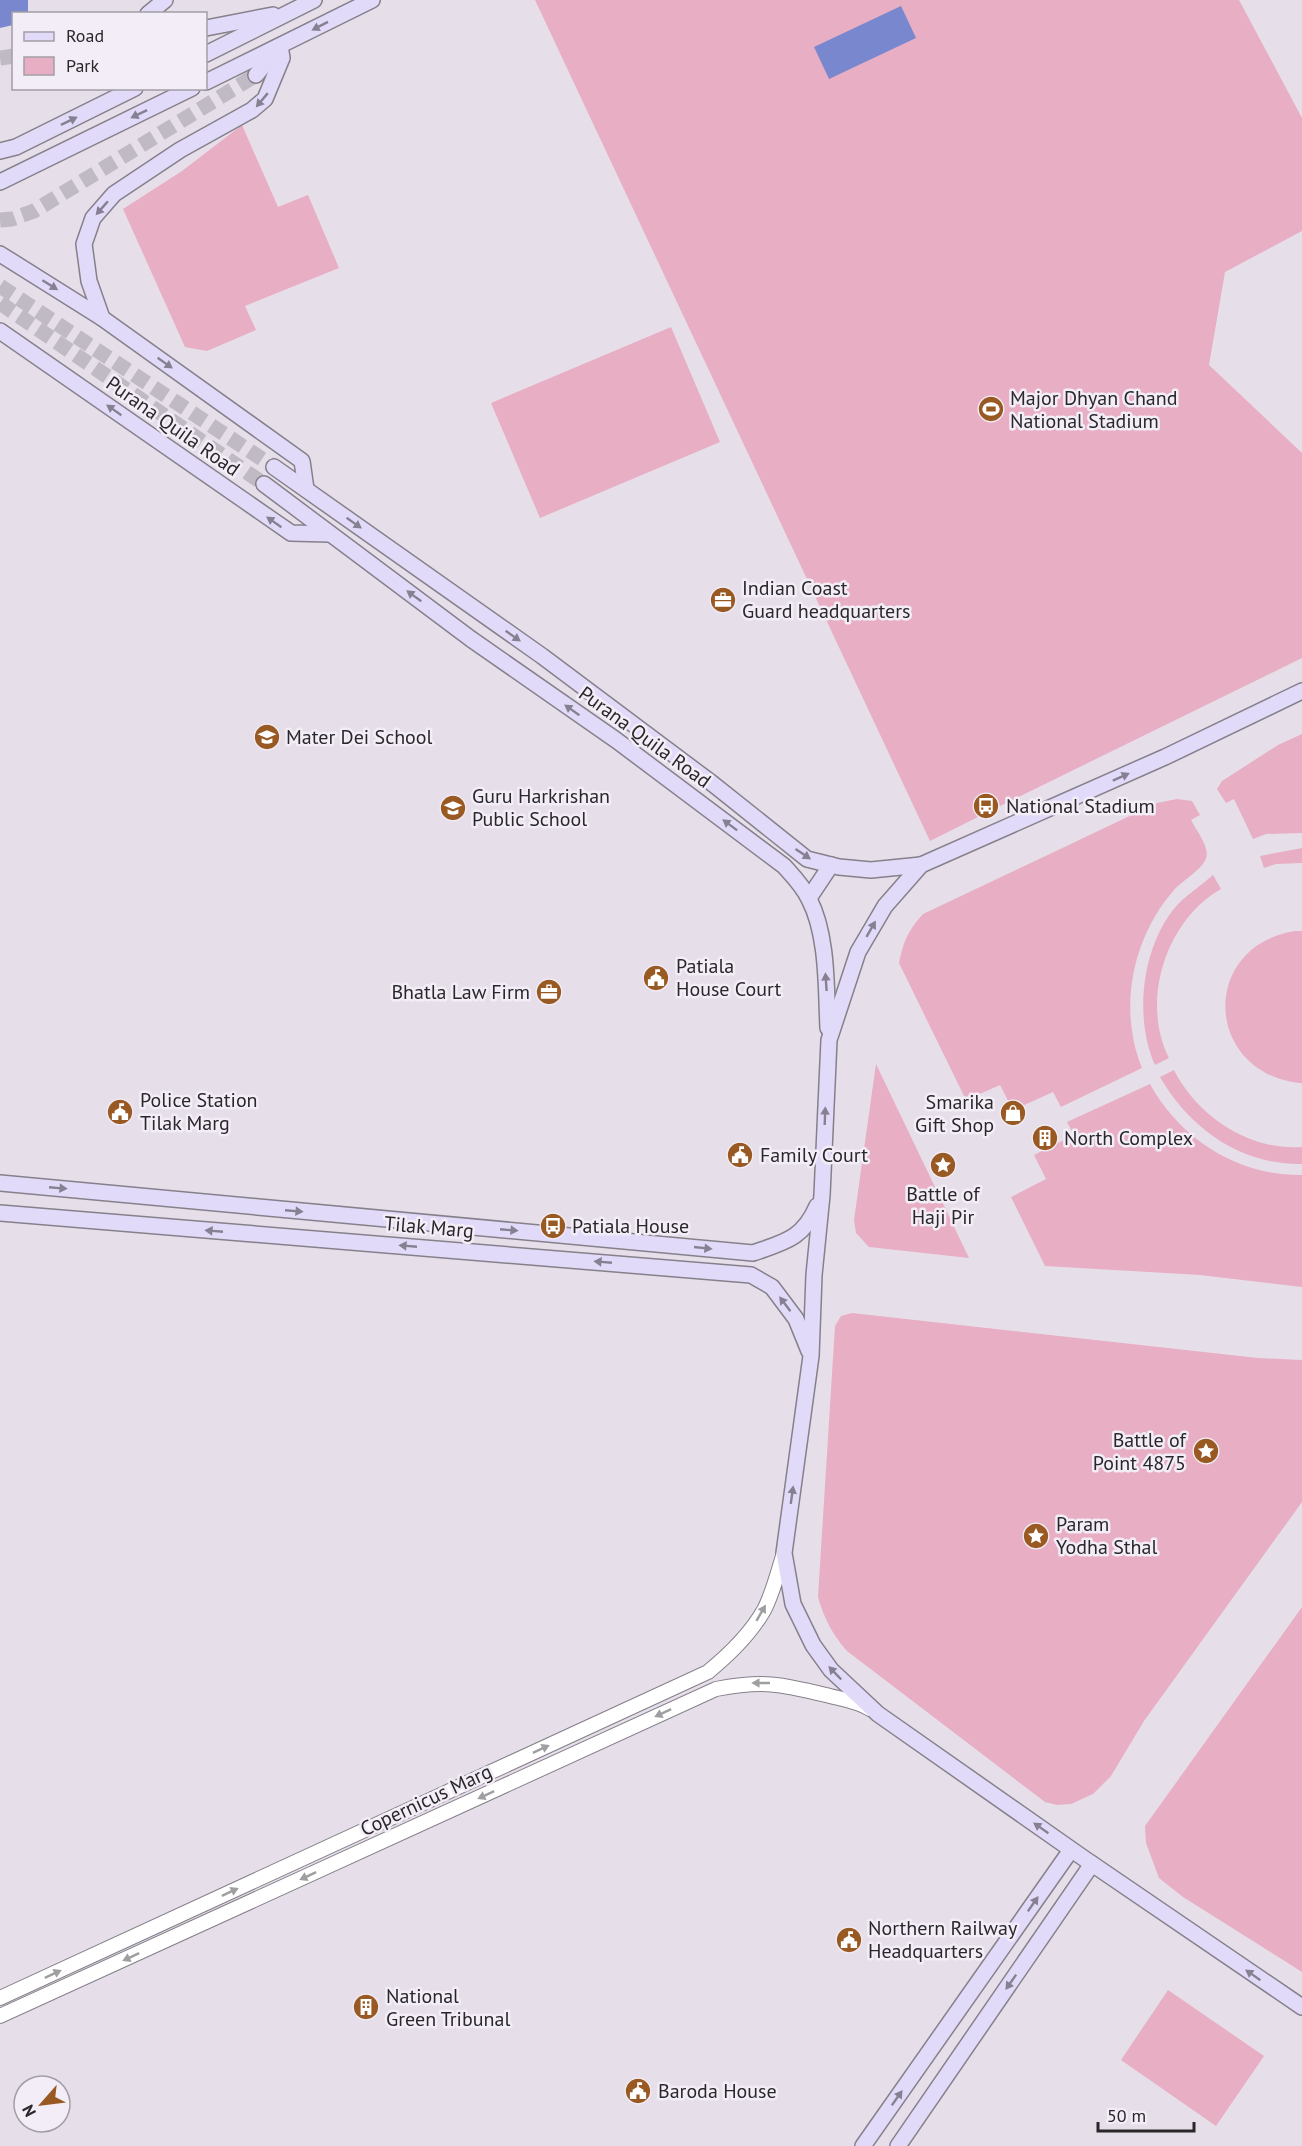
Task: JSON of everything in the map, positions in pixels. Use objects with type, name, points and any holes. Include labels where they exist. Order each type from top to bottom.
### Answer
[{"type":"main road","points":[[150,12],[165,0]]},
{"type":"main road","points":[[207,54],[314,0]]},
{"type":"main road","points":[[207,82],[372,0]]},
{"type":"main road","points":[[207,28],[292,11]]},
{"type":"main road","points":[[256,75],[280,46]]},
{"type":"main road","points":[[102,318],[89,281],[84,244],[93,219],[114,194],[180,150],[252,110],[265,99],[282,58],[280,46]]},
{"type":"main road","points":[[0,151],[16,147],[131,90]]},
{"type":"main road","points":[[0,182],[188,90]]},
{"type":"main road","points":[[0,171],[41,161]]},
{"type":"main road","points":[[0,254],[102,318],[302,460],[306,489]]},
{"type":"main road","name":"Purana Quila Road","points":[[0,331],[291,533],[329,534]]},
{"type":"main road","name":"Purana Quila Road","points":[[274,467],[542,656],[713,784],[807,859],[831,865],[872,870],[921,865]]},
{"type":"main road","name":"Purana Quila Road","points":[[264,484],[471,639],[616,740],[784,866],[809,898],[816,916],[826,977],[829,1040]]},
{"type":"main road","points":[[1299,2008],[878,1714],[831,1670],[813,1645],[793,1604],[784,1553],[811,1356],[814,1275],[822,1195],[829,1040],[858,952],[885,906],[921,865],[1165,757],[1302,691]]},
{"type":"main road","points":[[809,898],[831,865]]},
{"type":"main road","name":"Tilak Marg","points":[[0,1183],[753,1253],[792,1239],[810,1223],[822,1195]]},
{"type":"main road","name":"Tilak Marg","points":[[0,1213],[751,1275],[772,1287],[796,1319],[811,1356]]},
{"type":"main road","points":[[864,2146],[1071,1850]]},
{"type":"main road","points":[[898,2146],[1092,1864]]},
{"type":"street","name":"Copernicus Marg","points":[[0,1998],[708,1672],[741,1642],[760,1616],[784,1553]]},
{"type":"street","points":[[708,1672],[716,1689]]},
{"type":"street","name":"Copernicus Marg","points":[[0,2016],[716,1689],[747,1683],[789,1686],[862,1704],[878,1714]]},
{"type":"green space","name":"Major Dhyan Chand National Stadium","points":[[535,0],[1239,0],[1302,118],[1302,231],[1225,272],[1209,365],[1302,453],[1302,658],[1000,806],[994,796],[973,807],[978,817],[930,841]]},
{"type":"green space","points":[[242,125],[278,207],[308,195],[339,268],[245,306],[256,330],[207,351],[185,347],[123,209],[182,171]]},
{"type":"green space","points":[[671,327],[720,442],[540,518],[491,403]]},
{"type":"green space","points":[[1302,734],[1302,833],[1266,834],[1253,839],[1234,799],[1226,803],[1217,789],[1222,781],[1278,745]]},
{"type":"green space","points":[[1177,799],[1192,801],[1200,815],[1191,820],[1207,854],[1201,866],[1174,890],[1160,909],[1139,952],[1133,975],[1131,1022],[1142,1068],[1061,1107],[1053,1092],[1013,1110],[1000,1085],[966,1100],[899,963],[910,931],[923,914],[1157,803]]},
{"type":"green space","points":[[1302,848],[1302,863],[1276,864],[1264,868],[1260,856]]},
{"type":"green space","points":[[1213,875],[1221,889],[1202,903],[1186,920],[1173,941],[1164,964],[1158,988],[1157,1012],[1161,1036],[1169,1058],[1155,1065],[1144,1025],[1143,1002],[1150,957],[1157,936],[1168,917],[1181,901]]},
{"type":"green space","points":[[1302,931],[1302,1083],[1268,1074],[1245,1057],[1231,1034],[1225,1008],[1229,983],[1242,960],[1264,941]]},
{"type":"green space","points":[[876,1064],[969,1258],[869,1247],[856,1233],[854,1220]]},
{"type":"green space","points":[[1174,1070],[1196,1102],[1211,1116],[1244,1137],[1282,1147],[1302,1147],[1302,1164],[1280,1163],[1238,1151],[1202,1128],[1172,1096],[1160,1077]]},
{"type":"green space","points":[[1150,1084],[1177,1122],[1213,1150],[1255,1169],[1278,1174],[1302,1175],[1302,1287],[1200,1275],[1045,1266],[1011,1197],[1046,1179],[1034,1155],[1074,1135],[1067,1122]]},
{"type":"green space","points":[[852,1313],[1258,1358],[1302,1360],[1302,1502],[1144,1721],[1111,1776],[1093,1794],[1071,1804],[1057,1805],[1045,1802],[847,1651],[829,1626],[818,1597],[835,1326],[841,1316]]},
{"type":"green space","points":[[1302,1607],[1302,1972],[1183,1897],[1159,1878],[1146,1843],[1145,1826]]},
{"type":"green space","points":[[1168,1990],[1264,2056],[1216,2126],[1121,2060]]},
{"type":"water","points":[[0,0],[28,0],[28,12],[12,12],[12,25],[0,28]]},
{"type":"water","points":[[901,6],[916,38],[829,79],[814,47]]},
{"type":"tunnel","points":[[0,58],[12,56]]},
{"type":"tunnel","points":[[0,220],[12,219],[34,211],[256,75]]},
{"type":"tunnel","points":[[0,286],[274,467]]},
{"type":"tunnel","points":[[0,303],[264,484]]},
{"type":"place","name":"Major Dhyan Chand National Stadium","points":[[991,409]]},
{"type":"place","name":"Indian Coast Guard headquarters","points":[[723,600]]},
{"type":"place","name":"Mater Dei School","points":[[267,737]]},
{"type":"place","name":"National Stadium","points":[[986,806]]},
{"type":"place","name":"Guru Harkrishan Public School","points":[[453,808]]},
{"type":"place","name":"Patiala House Court","points":[[656,978]]},
{"type":"place","name":"Bhatla Law Firm","points":[[549,992]]},
{"type":"place","name":"Police Station Tilak Marg","points":[[120,1112]]},
{"type":"place","name":"Smarika Gift Shop","points":[[1013,1113]]},
{"type":"place","name":"North Complex","points":[[1045,1138]]},
{"type":"place","name":"Family Court","points":[[740,1155]]},
{"type":"place","name":"Battle of Haji Pir","points":[[943,1165]]},
{"type":"place","name":"Patiala House","points":[[553,1226]]},
{"type":"place","name":"Battle of Point 4875","points":[[1206,1451]]},
{"type":"place","name":"Param Yodha Sthal","points":[[1036,1536]]},
{"type":"place","name":"Northern Railway Headquarters","points":[[849,1940]]},
{"type":"place","name":"National Green Tribunal","points":[[366,2007]]},
{"type":"place","name":"Baroda House","points":[[638,2091]]}]
